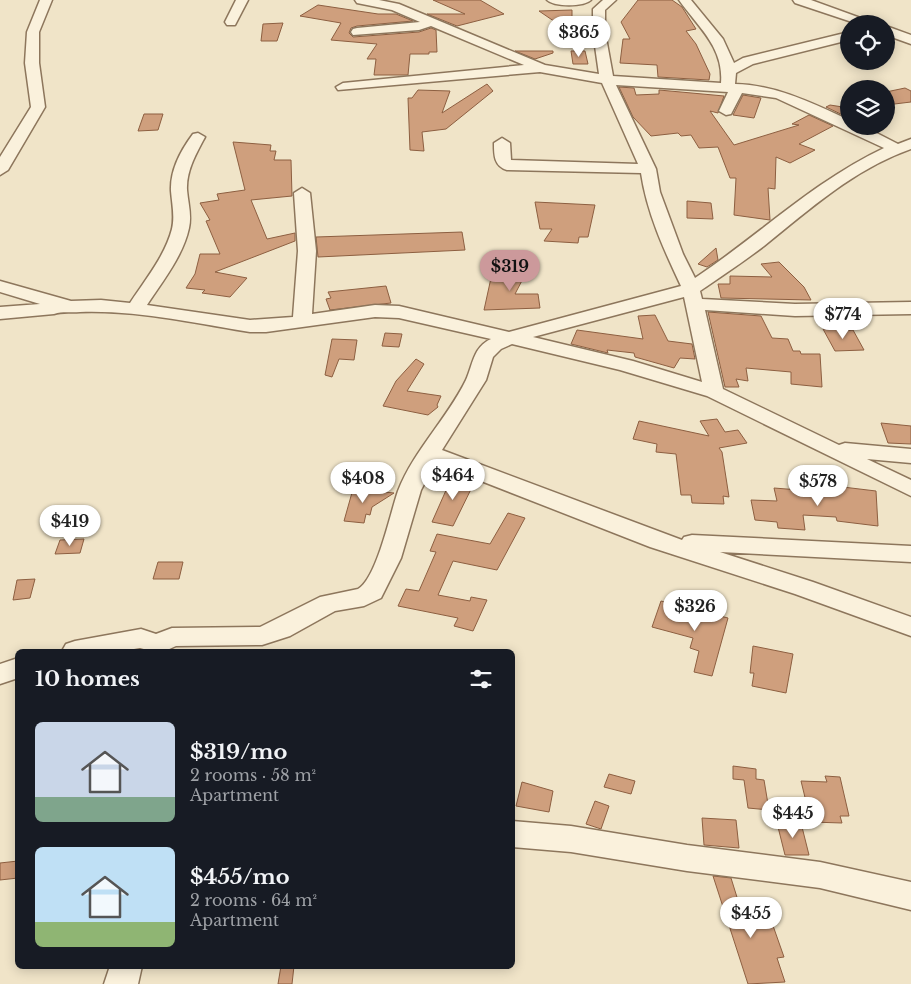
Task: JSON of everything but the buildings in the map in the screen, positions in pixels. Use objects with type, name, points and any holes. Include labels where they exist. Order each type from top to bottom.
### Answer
[{"type":"street","points":[[0,170],[38,107],[32,63],[33,32],[46,0]]},
{"type":"street","points":[[231,22],[242,0]]},
{"type":"street","points":[[361,0],[395,7],[542,68],[607,80],[732,87],[781,95],[840,122]]},
{"type":"street","points":[[553,0],[585,0]]},
{"type":"street","points":[[610,0],[599,9],[600,32],[607,80],[648,169],[652,192],[674,254],[692,297],[716,392]]},
{"type":"street","points":[[684,0],[727,55],[732,87],[726,111]]},
{"type":"street","points":[[799,0],[844,15]]},
{"type":"street","points":[[395,7],[411,2]]},
{"type":"street","points":[[357,32],[419,26],[432,22]]},
{"type":"street","points":[[895,34],[911,40]]},
{"type":"street","points":[[730,71],[748,61],[786,54],[840,39]]},
{"type":"street","points":[[343,87],[542,68]]},
{"type":"street","points":[[871,135],[904,149]]},
{"type":"street","points":[[135,309],[168,257],[180,231],[182,222],[179,183],[184,162],[198,137]]},
{"type":"street","points":[[502,143],[502,159],[507,165],[648,169]]},
{"type":"street","points":[[692,297],[821,191],[904,149]]},
{"type":"street","points":[[302,193],[307,251],[302,321]]},
{"type":"street","points":[[0,286],[70,307]]},
{"type":"street","points":[[85,649],[141,638],[157,648],[172,637],[262,636],[281,629],[329,603],[364,597],[372,592],[389,558],[410,490],[429,453],[476,380],[484,355],[494,345],[509,338],[692,297],[795,310],[911,308]]},
{"type":"street","points":[[0,313],[101,306],[135,309],[250,326],[266,326],[387,311],[626,365],[716,392],[911,489]]},
{"type":"street","points":[[834,450],[911,456]]},
{"type":"street","points":[[429,453],[658,541],[804,588],[911,627]]},
{"type":"street","points":[[658,541],[782,549],[911,554]]},
{"type":"street","points":[[0,674],[15,669]]},
{"type":"street","points":[[515,834],[571,839],[687,858],[820,875],[911,896]]},
{"type":"street","points":[[121,984],[125,969]]}]
